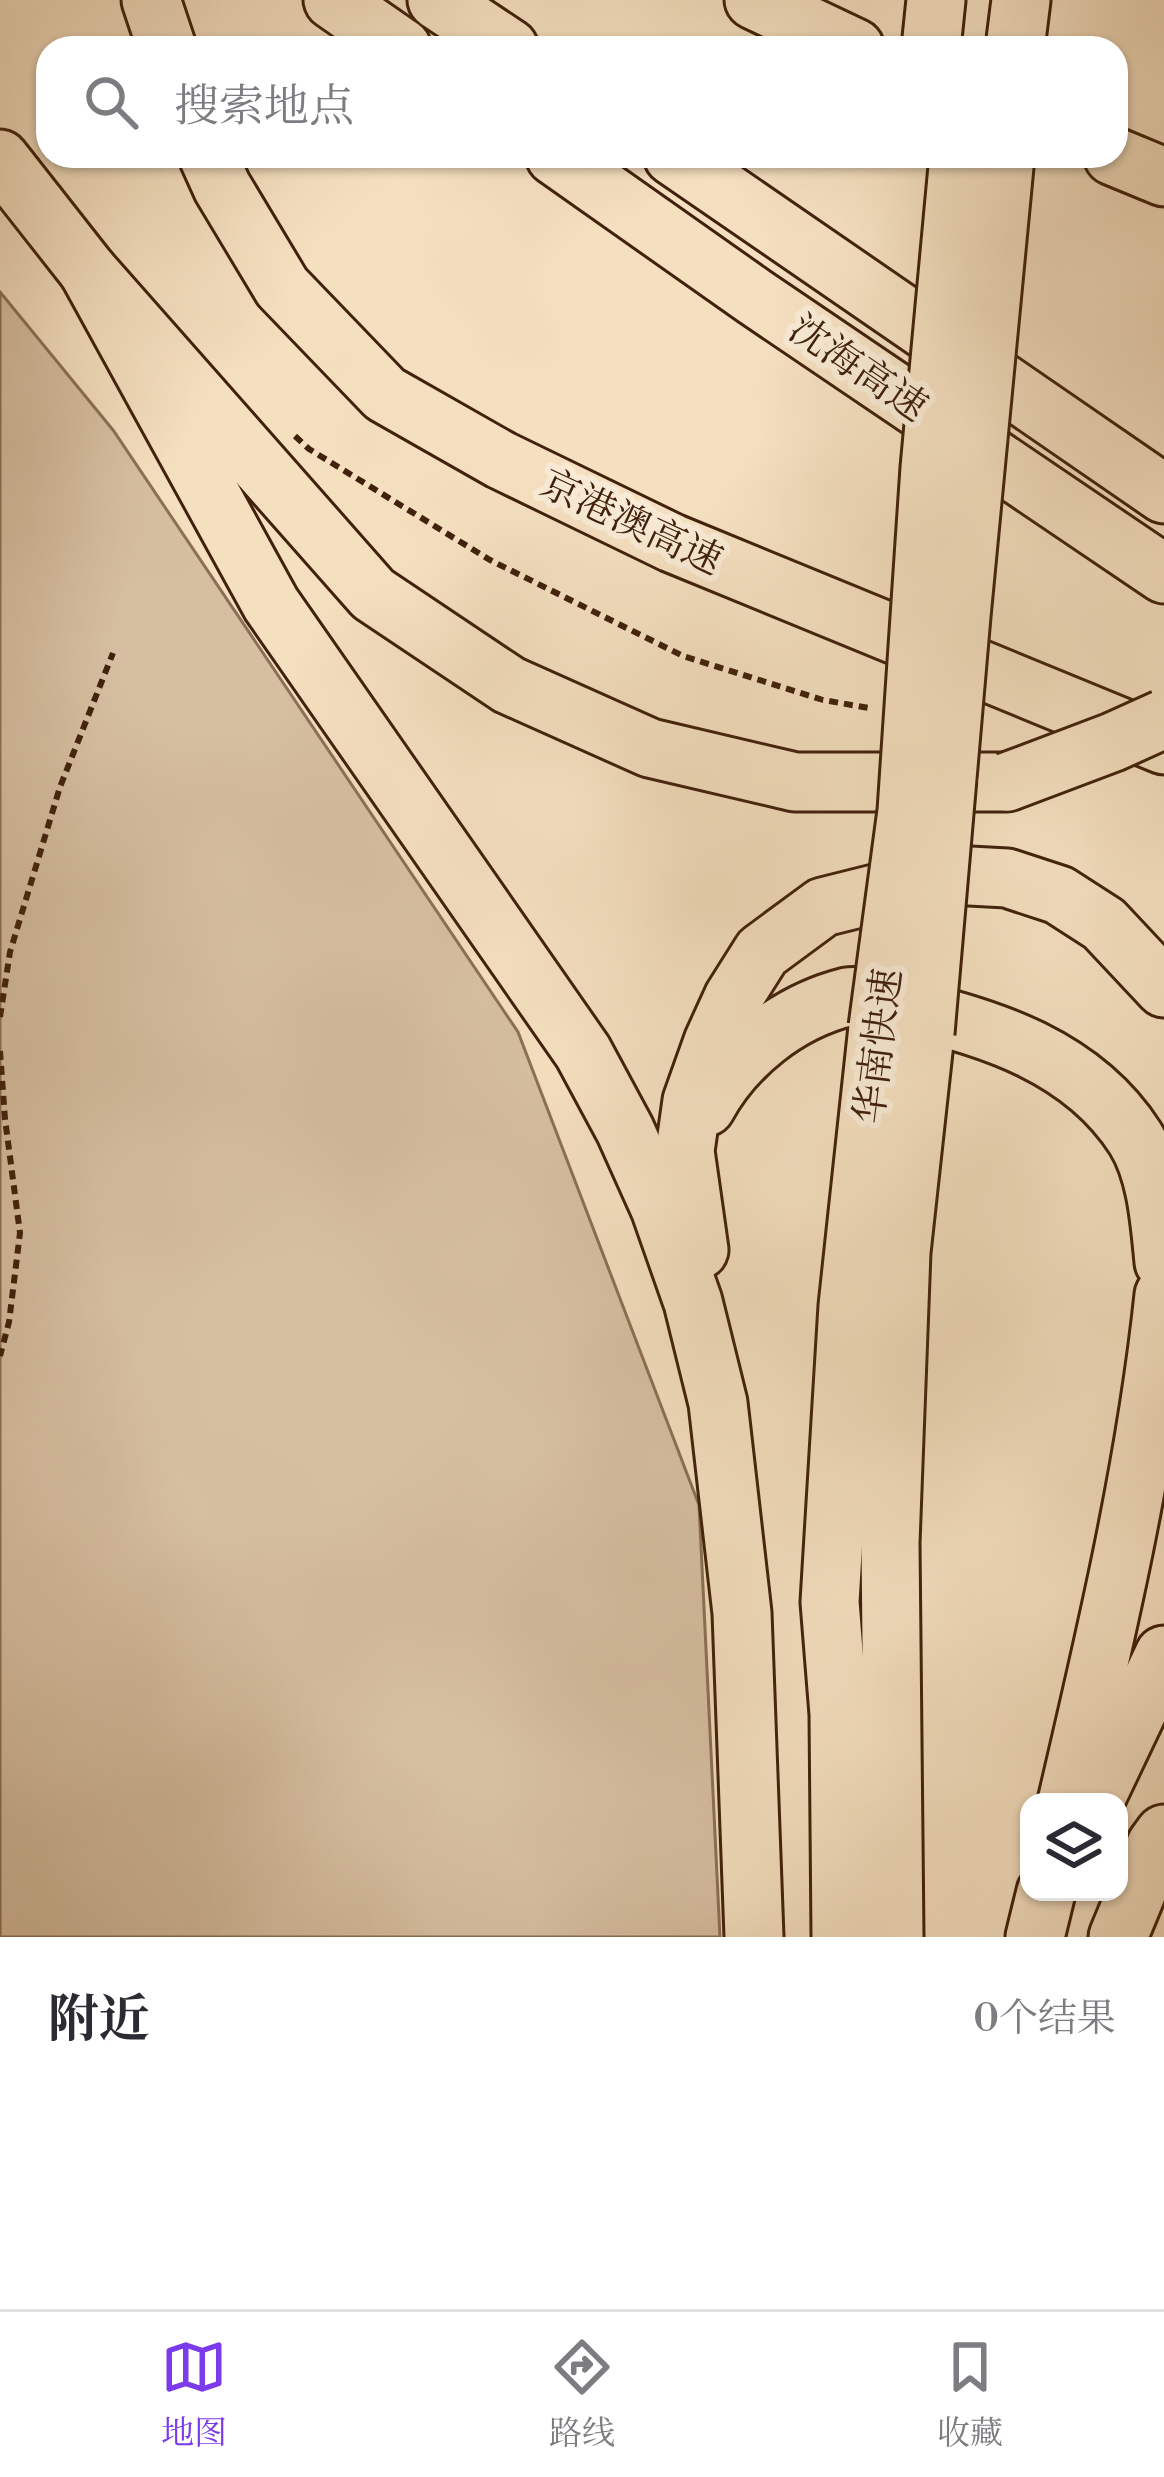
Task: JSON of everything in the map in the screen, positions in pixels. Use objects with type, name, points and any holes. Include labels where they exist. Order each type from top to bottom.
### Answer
[{"type":"highway","points":[[334,0],[385,36]]},
{"type":"highway","points":[[436,0],[491,36]]},
{"type":"highway","points":[[754,0],[830,36]]},
{"type":"highway","points":[[932,36],[936,0]]},
{"type":"highway","points":[[967,36],[970,0]]},
{"type":"highway","points":[[1016,36],[1021,0]]},
{"type":"highway","points":[[0,159],[88,271],[373,594],[509,685],[650,748],[795,782],[1007,782],[1164,718]]},
{"type":"highway","points":[[1128,162],[1164,178]]},
{"type":"highway","name":"京港澳高速","points":[[213,168],[281,287],[385,394],[501,460],[673,542],[1164,745]]},
{"type":"highway","name":"沈海高速","points":[[572,168],[1164,574]]},
{"type":"highway","name":"沈海高速","points":[[690,168],[1164,494]]},
{"type":"highway","points":[[841,1937],[839,1714],[815,1269],[889,1028],[876,951],[908,558],[924,168]]},
{"type":"highway","name":"华南快速","points":[[894,1937],[890,1543],[901,1252],[889,1028],[957,168]]},
{"type":"highway","name":"华南快速","points":[[889,1028],[957,663],[1003,168]]},
{"type":"highway","points":[[88,271],[271,604],[583,1052],[660,1208],[693,1302],[718,1403],[742,1612],[754,1937]]},
{"type":"highway","points":[[748,1752],[747,1513],[734,1420],[708,1313],[685,1151],[692,1101],[733,998],[762,952],[823,907],[951,875],[1007,878],[1059,896],[1104,924],[1164,988]]},
{"type":"highway","points":[[685,1151],[722,1079],[753,1047],[800,1015],[852,995],[987,1029],[1040,1052],[1094,1089],[1136,1140],[1158,1200],[1164,1262]]},
{"type":"highway","points":[[1072,1793],[1154,1390],[1164,1295]]},
{"type":"highway","points":[[1073,1793],[1132,1604],[1164,1543]]},
{"type":"highway","points":[[1098,1793],[1164,1655]]},
{"type":"highway","points":[[1118,1937],[1164,1834]]},
{"type":"path","points":[[293,435],[490,560],[683,656],[823,700],[875,709]]},
{"type":"path","points":[[0,1017],[10,952],[60,788],[113,653]]},
{"type":"path","points":[[0,1051],[20,1233],[0,1356]]},
{"type":"shaded area","points":[[0,292],[113,430],[518,1032],[699,1505],[720,1937],[0,1937]]}]
